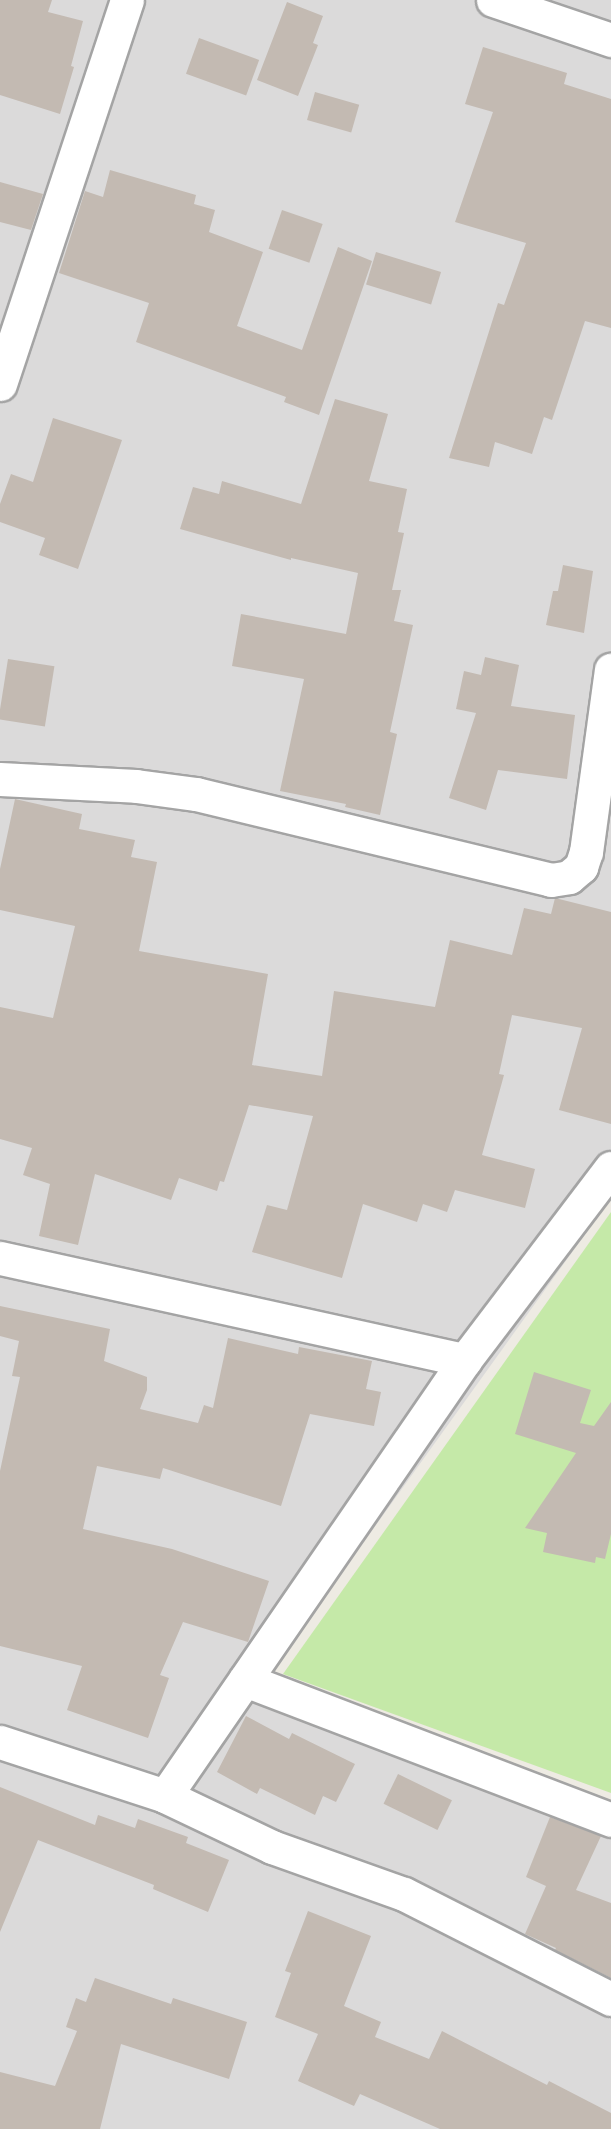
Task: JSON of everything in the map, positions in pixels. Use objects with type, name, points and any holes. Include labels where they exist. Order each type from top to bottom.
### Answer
[{"type":"street","points":[[0,384],[127,0]]},
{"type":"street","points":[[493,0],[548,9],[611,40]]},
{"type":"street","points":[[0,779],[136,786],[196,794],[551,880],[569,877],[581,867],[586,852],[611,670]]},
{"type":"street","points":[[165,1796],[465,1360],[611,1168]]},
{"type":"street","points":[[0,1258],[465,1360]]},
{"type":"street","points":[[245,1680],[611,1820]]},
{"type":"street","points":[[0,1742],[165,1796],[272,1847],[404,1894],[611,1999]]},
{"type":"shaded area","points":[[0,0],[611,0],[611,1198],[253,1696],[611,1818],[611,2129],[0,2129]]},
{"type":"green space","points":[[611,1212],[611,1793],[283,1674]]},
{"type":"building","points":[[0,0],[52,0],[48,12],[83,21],[71,66],[74,67],[60,114],[0,95]]},
{"type":"building","points":[[287,2],[323,16],[313,43],[318,45],[298,96],[257,80]]},
{"type":"building","points":[[199,38],[259,60],[246,96],[186,74]]},
{"type":"building","points":[[483,47],[567,73],[564,84],[611,99],[611,328],[585,321],[552,420],[544,417],[532,454],[495,442],[489,467],[449,458],[498,303],[504,305],[526,243],[455,222],[493,112],[465,104]]},
{"type":"building","points":[[315,92],[359,105],[351,133],[307,120]]},
{"type":"building","points":[[110,170],[196,195],[194,204],[215,210],[209,232],[263,252],[237,326],[302,350],[338,247],[372,261],[319,415],[284,402],[286,397],[136,342],[149,303],[59,273],[85,191],[103,197]]},
{"type":"building","points":[[0,182],[43,194],[31,230],[0,222]]},
{"type":"building","points":[[282,210],[323,224],[309,263],[269,249]]},
{"type":"building","points":[[376,252],[441,272],[431,304],[366,285]]},
{"type":"building","points":[[335,399],[388,414],[369,481],[407,489],[398,532],[404,533],[392,590],[401,590],[394,621],[413,625],[390,732],[397,734],[380,815],[345,807],[346,804],[280,791],[304,679],[232,666],[241,614],[346,634],[358,573],[291,558],[291,560],[180,529],[193,487],[219,494],[222,481],[301,504]]},
{"type":"building","points":[[53,418],[122,440],[78,569],[39,555],[45,538],[0,522],[0,504],[11,474],[33,482]]},
{"type":"building","points":[[563,565],[593,571],[584,633],[546,625],[553,591],[558,591]]},
{"type":"building","points":[[485,657],[519,665],[511,706],[575,715],[567,779],[498,770],[486,810],[449,798],[476,713],[456,709],[464,671],[481,675]]},
{"type":"building","points":[[8,659],[54,666],[45,727],[0,719]]},
{"type":"building","points":[[15,799],[82,814],[79,829],[135,840],[131,857],[157,862],[139,951],[268,974],[252,1065],[322,1076],[334,991],[435,1007],[450,940],[512,955],[524,908],[551,914],[555,898],[611,912],[611,1124],[559,1110],[582,1028],[512,1015],[499,1074],[504,1075],[482,1155],[535,1169],[525,1208],[455,1190],[447,1212],[423,1204],[417,1222],[363,1204],[342,1278],[252,1252],[267,1205],[287,1210],[313,1116],[249,1105],[224,1182],[220,1181],[217,1191],[179,1178],[171,1200],[95,1174],[78,1245],[39,1236],[50,1184],[23,1175],[32,1148],[0,1139],[0,1007],[53,1018],[75,926],[0,910],[0,869]]},
{"type":"building","points":[[0,1306],[110,1329],[104,1361],[147,1377],[147,1390],[140,1409],[198,1423],[204,1405],[213,1408],[228,1338],[298,1354],[299,1347],[372,1361],[366,1389],[381,1392],[374,1426],[310,1414],[281,1506],[163,1468],[160,1479],[97,1466],[83,1529],[172,1549],[269,1581],[248,1642],[183,1622],[160,1675],[169,1678],[148,1738],[67,1710],[82,1666],[0,1646],[0,1471],[20,1377],[12,1376],[19,1341],[0,1336]]},
{"type":"building","points":[[534,1372],[591,1390],[580,1423],[594,1426],[611,1402],[611,1534],[605,1559],[596,1557],[595,1563],[543,1552],[547,1533],[525,1528],[576,1453],[515,1434]]},
{"type":"building","points":[[246,1716],[289,1739],[292,1733],[355,1764],[336,1802],[323,1796],[315,1815],[260,1788],[257,1794],[217,1772]]},
{"type":"building","points":[[398,1774],[452,1800],[437,1830],[384,1804]]},
{"type":"building","points":[[0,1787],[95,1825],[98,1815],[135,1828],[138,1819],[188,1837],[186,1843],[229,1860],[208,1912],[153,1889],[154,1885],[38,1840],[0,1932]]},
{"type":"building","points":[[550,1817],[601,1836],[576,1890],[611,1903],[611,1978],[525,1934],[546,1886],[526,1877]]},
{"type":"building","points":[[308,1911],[371,1936],[344,2006],[381,2022],[375,2037],[429,2059],[442,2031],[547,2085],[549,2081],[611,2113],[611,2129],[440,2129],[360,2094],[354,2106],[298,2081],[318,2034],[275,2017],[291,1973],[285,1971]]},
{"type":"building","points":[[95,1978],[171,2004],[173,1998],[247,2022],[229,2079],[121,2044],[100,2129],[0,2129],[0,2072],[55,2086],[77,2031],[66,2027],[76,1998],[86,2002]]}]
